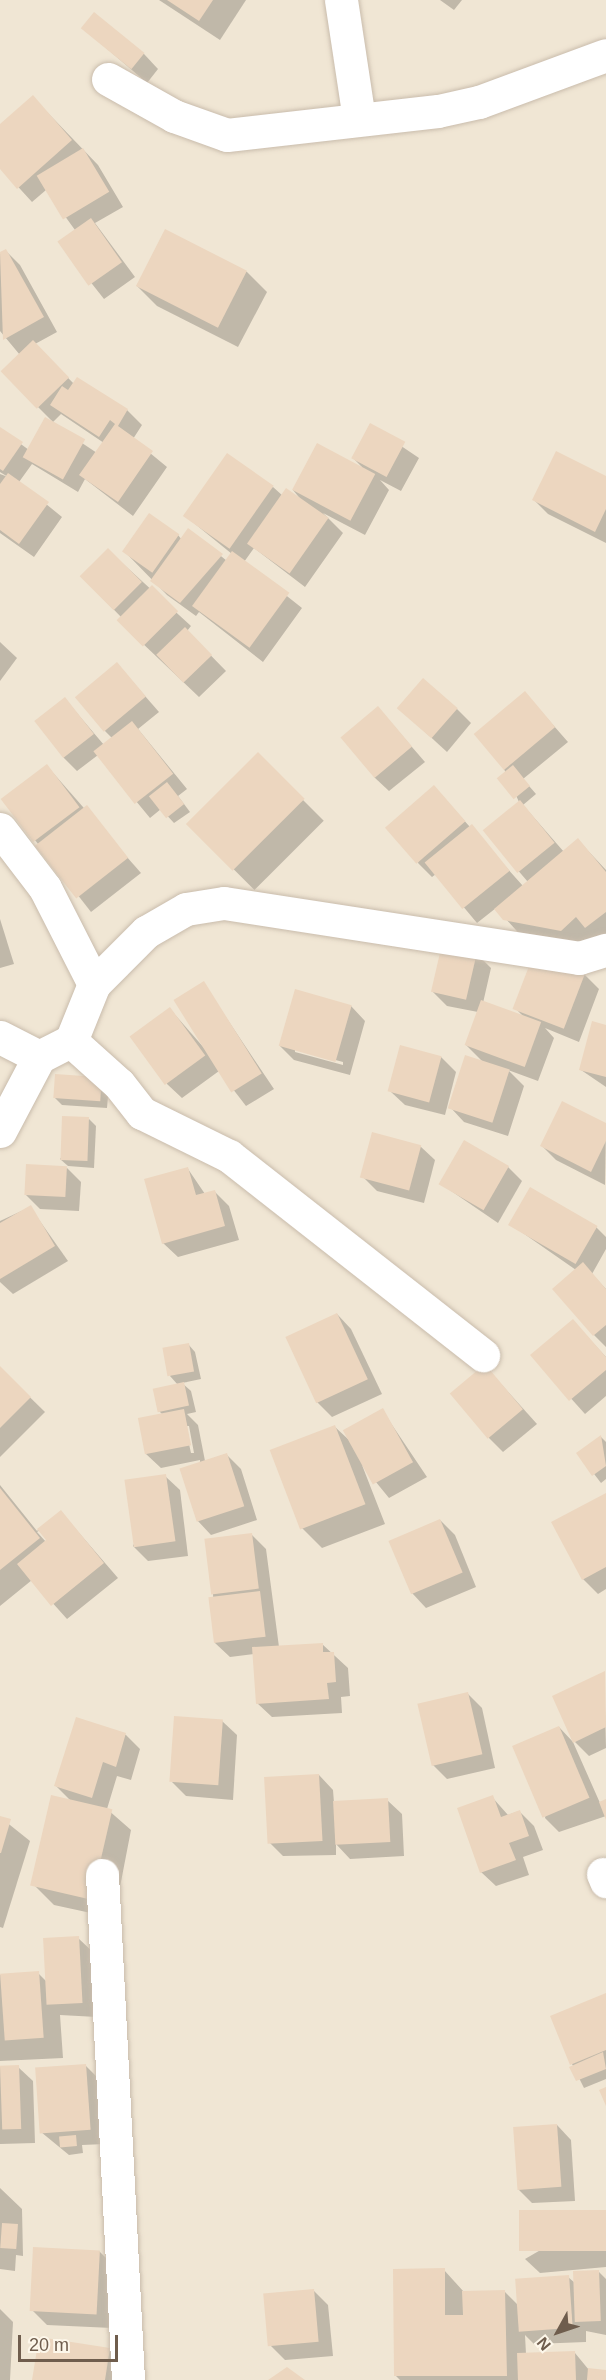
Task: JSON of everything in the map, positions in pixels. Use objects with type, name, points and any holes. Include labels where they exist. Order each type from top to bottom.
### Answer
[{"type":"street","points":[[340,0],[359,119]]},
{"type":"street","points":[[108,79],[174,116],[227,135],[479,102],[606,55]]},
{"type":"street","points":[[0,829],[45,888],[94,984]]},
{"type":"street","points":[[0,1131],[39,1057],[71,1041],[94,984],[146,932],[186,909],[224,903],[579,958],[606,950]]},
{"type":"street","points":[[0,1037],[39,1057]]},
{"type":"street","points":[[71,1041],[119,1084],[142,1113],[229,1156],[483,1355]]},
{"type":"street","points":[[102,1875],[128,2380]]},
{"type":"shaded area","points":[[0,0],[606,0],[606,2380],[0,2380]]},
{"type":"building","points":[[167,0],[213,0],[199,21]]},
{"type":"building","points":[[94,12],[145,53],[131,69],[81,28]]},
{"type":"building","points":[[33,95],[72,140],[17,189],[0,169],[0,124]]},
{"type":"building","points":[[83,148],[109,192],[63,220],[37,176]]},
{"type":"building","points":[[91,218],[122,262],[88,286],[57,242]]},
{"type":"building","points":[[165,229],[247,271],[218,328],[136,286]]},
{"type":"building","points":[[6,249],[44,317],[3,340],[0,252]]},
{"type":"building","points":[[33,340],[69,377],[37,409],[1,371]]},
{"type":"building","points":[[77,377],[128,409],[118,426],[153,451],[118,502],[79,475],[115,424],[110,420],[99,437],[50,405],[62,386],[68,390]]},
{"type":"building","points":[[45,417],[85,439],[63,480],[23,457]]},
{"type":"building","points":[[370,423],[405,442],[387,477],[351,458]]},
{"type":"building","points":[[0,427],[23,442],[3,471],[0,469]]},
{"type":"building","points":[[317,443],[375,474],[350,521],[292,490]]},
{"type":"building","points":[[556,451],[606,476],[606,509],[595,532],[532,500]]},
{"type":"building","points":[[227,453],[274,486],[230,549],[183,516]]},
{"type":"building","points":[[8,473],[49,502],[19,544],[0,530],[0,484]]},
{"type":"building","points":[[286,488],[329,518],[290,574],[247,544]]},
{"type":"building","points":[[149,513],[179,534],[152,573],[122,552]]},
{"type":"building","points":[[188,528],[223,554],[180,603],[150,581]]},
{"type":"building","points":[[108,548],[142,582],[114,610],[80,576]]},
{"type":"building","points":[[232,551],[289,593],[249,648],[192,606]]},
{"type":"building","points":[[152,585],[178,611],[143,647],[117,620]]},
{"type":"building","points":[[185,627],[212,655],[183,683],[156,655]]},
{"type":"building","points":[[117,662],[146,696],[104,732],[75,697]]},
{"type":"building","points":[[423,678],[458,708],[431,738],[397,708]]},
{"type":"building","points":[[525,691],[555,727],[504,770],[474,734]]},
{"type":"building","points":[[65,697],[94,734],[63,758],[34,721]]},
{"type":"building","points":[[378,706],[412,747],[375,778],[340,737]]},
{"type":"building","points":[[132,721],[173,774],[135,804],[93,751]]},
{"type":"building","points":[[258,752],[305,799],[233,871],[186,824]]},
{"type":"building","points":[[47,764],[79,807],[33,842],[1,799]]},
{"type":"building","points":[[513,765],[530,786],[514,799],[497,778]]},
{"type":"building","points":[[167,782],[184,804],[166,818],[149,796]]},
{"type":"building","points":[[434,785],[465,821],[416,864],[385,828]]},
{"type":"building","points":[[520,800],[555,843],[517,873],[483,830]]},
{"type":"building","points":[[87,805],[128,858],[76,898],[35,846]]},
{"type":"building","points":[[472,824],[510,871],[462,909],[425,862]]},
{"type":"building","points":[[578,838],[606,872],[606,912],[585,928],[576,917],[561,931],[503,920],[494,909]]},
{"type":"building","points":[[442,944],[477,952],[466,1000],[431,992]]},
{"type":"building","points":[[534,953],[585,973],[564,1029],[512,1009]]},
{"type":"building","points":[[204,981],[262,1073],[231,1093],[173,1000]]},
{"type":"building","points":[[295,989],[352,1005],[335,1062],[279,1046]]},
{"type":"building","points":[[481,1000],[541,1022],[525,1067],[465,1045]]},
{"type":"building","points":[[170,1007],[205,1056],[165,1085],[130,1036]]},
{"type":"building","points":[[592,1021],[606,1025],[606,1077],[579,1070]]},
{"type":"building","points":[[400,1045],[442,1056],[429,1102],[388,1091]]},
{"type":"building","points":[[465,1055],[510,1070],[492,1123],[448,1108]]},
{"type":"building","points":[[55,1074],[102,1077],[100,1101],[53,1098]]},
{"type":"building","points":[[562,1101],[606,1123],[606,1141],[591,1172],[540,1146]]},
{"type":"building","points":[[62,1116],[89,1117],[87,1161],[60,1160]]},
{"type":"building","points":[[372,1132],[421,1145],[409,1191],[360,1177]]},
{"type":"building","points":[[464,1140],[509,1166],[484,1210],[439,1184]]},
{"type":"building","points":[[26,1164],[67,1166],[65,1197],[24,1195]]},
{"type":"building","points":[[188,1167],[196,1195],[215,1190],[225,1226],[162,1244],[144,1179]]},
{"type":"building","points":[[530,1187],[598,1226],[576,1264],[508,1225]]},
{"type":"building","points":[[31,1205],[55,1246],[0,1279],[0,1223]]},
{"type":"building","points":[[583,1262],[606,1289],[606,1325],[593,1336],[552,1289]]},
{"type":"building","points":[[337,1313],[368,1379],[316,1403],[285,1337]]},
{"type":"building","points":[[573,1319],[606,1357],[606,1370],[569,1401],[530,1355]]},
{"type":"building","points":[[189,1343],[194,1372],[167,1376],[162,1348]]},
{"type":"building","points":[[485,1364],[523,1409],[488,1439],[450,1394]]},
{"type":"building","points":[[0,1366],[31,1397],[0,1428]]},
{"type":"building","points":[[184,1382],[189,1405],[158,1412],[153,1389]]},
{"type":"building","points":[[383,1408],[413,1462],[373,1485],[343,1430]]},
{"type":"building","points":[[184,1409],[191,1445],[145,1454],[138,1418]]},
{"type":"building","points":[[335,1425],[365,1504],[300,1529],[270,1450]]},
{"type":"building","points":[[601,1435],[606,1466],[592,1476],[576,1453]]},
{"type":"building","points":[[227,1453],[244,1506],[197,1522],[179,1468]]},
{"type":"building","points":[[166,1474],[175,1541],[134,1547],[124,1480]]},
{"type":"building","points":[[0,1488],[40,1538],[0,1570]]},
{"type":"building","points":[[606,1493],[606,1567],[582,1580],[551,1522]]},
{"type":"building","points":[[61,1510],[104,1563],[51,1606],[17,1564],[46,1540],[37,1529]]},
{"type":"building","points":[[440,1519],[463,1572],[411,1594],[388,1541]]},
{"type":"building","points":[[252,1533],[259,1589],[211,1594],[204,1539]]},
{"type":"building","points":[[260,1591],[266,1637],[214,1643],[208,1597]]},
{"type":"building","points":[[323,1643],[323,1652],[334,1652],[336,1682],[327,1683],[329,1699],[256,1704],[252,1647]]},
{"type":"building","points":[[605,1671],[606,1727],[573,1743],[552,1696]]},
{"type":"building","points":[[468,1692],[482,1754],[432,1766],[417,1704]]},
{"type":"building","points":[[174,1716],[223,1719],[218,1785],[169,1782]]},
{"type":"building","points":[[76,1717],[126,1733],[116,1767],[103,1762],[92,1798],[54,1786]]},
{"type":"building","points":[[559,1726],[589,1798],[543,1818],[512,1746]]},
{"type":"building","points":[[319,1774],[323,1841],[268,1844],[264,1777]]},
{"type":"building","points":[[51,1795],[112,1809],[91,1900],[30,1886]]},
{"type":"building","points":[[493,1795],[501,1817],[520,1810],[529,1836],[509,1843],[516,1860],[480,1873],[457,1808]]},
{"type":"building","points":[[388,1798],[390,1842],[335,1845],[333,1801]]},
{"type":"building","points":[[606,1799],[606,1820],[599,1802]]},
{"type":"building","points":[[0,1816],[11,1819],[1,1853],[0,1853]]},
{"type":"building","points":[[79,1936],[83,2003],[47,2005],[43,1938]]},
{"type":"building","points":[[39,1971],[44,2038],[5,2041],[0,1974]]},
{"type":"building","points":[[606,1993],[606,2050],[570,2065],[550,2016]]},
{"type":"building","points":[[603,2052],[606,2069],[576,2081],[569,2067]]},
{"type":"building","points":[[86,2064],[91,2130],[40,2133],[35,2068]]},
{"type":"building","points":[[19,2065],[21,2129],[2,2130],[0,2066]]},
{"type":"building","points":[[606,2087],[606,2106],[599,2090]]},
{"type":"building","points":[[557,2124],[561,2187],[518,2190],[513,2127]]},
{"type":"building","points":[[76,2135],[77,2146],[60,2147],[59,2136]]},
{"type":"building","points":[[519,2210],[606,2210],[606,2251],[519,2251]]},
{"type":"building","points":[[2,2223],[18,2224],[16,2249],[0,2248]]},
{"type":"building","points":[[33,2247],[100,2251],[97,2314],[30,2311]]},
{"type":"building","points":[[445,2268],[445,2315],[463,2315],[462,2291],[505,2290],[507,2376],[394,2376],[393,2269]]},
{"type":"building","points":[[599,2270],[601,2321],[575,2322],[573,2271]]},
{"type":"building","points":[[569,2275],[573,2328],[519,2332],[515,2279]]},
{"type":"building","points":[[314,2289],[319,2342],[268,2346],[263,2293]]},
{"type":"building","points":[[39,2337],[110,2348],[105,2380],[32,2380]]},
{"type":"building","points":[[575,2351],[576,2380],[518,2380],[517,2353]]},
{"type":"building","points":[[287,2367],[305,2380],[268,2380]]},
{"type":"building","points":[[588,2368],[606,2370],[606,2380],[587,2380]]}]
